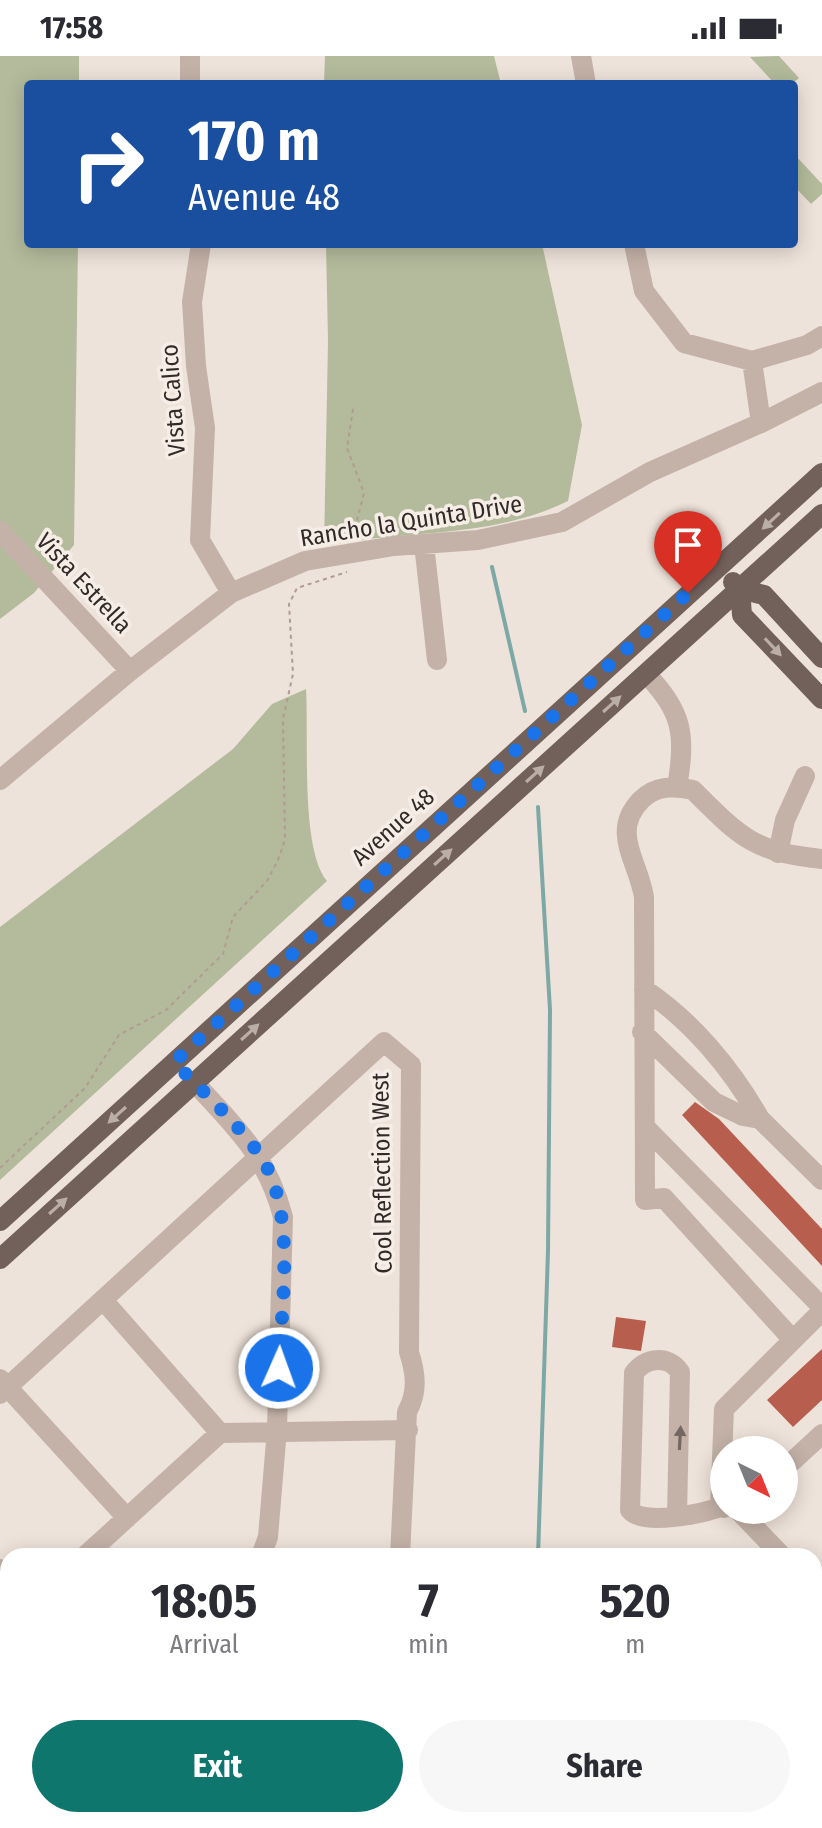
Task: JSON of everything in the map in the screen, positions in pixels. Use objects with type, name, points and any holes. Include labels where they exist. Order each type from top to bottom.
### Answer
[{"type":"main road","name":"Avenue 48","points":[[0,1221],[822,473]]},
{"type":"main road","points":[[0,1259],[822,514]]},
{"type":"main road","points":[[719,568],[740,589],[764,595],[822,658]]},
{"type":"main road","points":[[740,589],[742,615],[822,699]]},
{"type":"main road","points":[[174,1062],[194,1082]]},
{"type":"main road","points":[[0,1237],[17,1222],[41,1184]]},
{"type":"street","points":[[190,56],[190,80]]},
{"type":"street","points":[[581,56],[585,80]]},
{"type":"street","name":"Vista Calico","points":[[200,248],[192,302],[196,366],[205,428],[200,540],[231,593]]},
{"type":"street","points":[[635,248],[644,291],[684,343],[752,361],[807,345],[822,336]]},
{"type":"street","points":[[752,361],[761,423]]},
{"type":"street","name":"Rancho la Quinta Drive","points":[[0,780],[130,671],[231,593],[305,561],[424,544],[478,540],[562,522],[650,472],[822,392]]},
{"type":"street","name":"Vista Estrella","points":[[0,531],[130,671]]},
{"type":"street","points":[[424,544],[437,660]]},
{"type":"street","points":[[646,674],[665,693],[679,717],[681,767],[677,787]]},
{"type":"street","points":[[778,853],[785,820],[805,776]]},
{"type":"street","points":[[793,1340],[664,1198],[645,1200],[642,1032],[644,897],[640,875],[625,836],[628,813],[646,795],[660,788],[693,790],[734,830],[767,851],[822,859]]},
{"type":"street","points":[[644,989],[666,1003],[739,1080],[760,1119],[822,1180]]},
{"type":"street","points":[[642,1032],[714,1102],[743,1116],[760,1119]]},
{"type":"street","name":"Cool Reflection West","points":[[127,1518],[2,1387],[103,1300],[384,1042],[411,1065],[409,1352],[415,1370],[415,1398],[407,1412],[401,1548]]},
{"type":"street","points":[[194,1082],[261,1157],[274,1183],[283,1217],[277,1429],[268,1537],[264,1548]]},
{"type":"street","points":[[645,1127],[822,1309],[724,1409],[726,1436]]},
{"type":"street","points":[[103,1300],[220,1433]]},
{"type":"street","points":[[677,1516],[680,1372],[667,1361],[649,1361],[640,1364],[634,1373],[630,1510],[641,1517],[698,1516],[710,1513]]},
{"type":"street","points":[[94,1548],[220,1433],[277,1429],[408,1430]]},
{"type":"street","points":[[798,1456],[822,1434]]},
{"type":"street","points":[[747,1524],[773,1548]]},
{"type":"path","points":[[353,409],[347,448],[364,493],[353,537]]},
{"type":"path","points":[[0,1168],[85,1088],[119,1035],[166,1010],[223,954],[233,917],[267,881],[285,840],[283,719],[292,691],[293,674],[289,604],[297,588],[352,569]]},
{"type":"green space","points":[[0,56],[79,56],[79,80],[24,80],[24,248],[78,248],[74,545],[34,593],[0,619]]},
{"type":"green space","points":[[325,56],[494,56],[500,80],[324,80]]},
{"type":"green space","points":[[779,56],[799,78],[771,80],[750,57]]},
{"type":"green space","points":[[798,158],[822,184],[822,194],[811,204],[798,190]]},
{"type":"green space","points":[[326,248],[543,248],[582,425],[568,501],[509,522],[324,546],[328,342]]},
{"type":"green space","points":[[306,689],[309,819],[318,865],[327,881],[0,1180],[0,927],[233,749],[272,704]]},
{"type":"building","points":[[695,1102],[719,1119],[822,1229],[822,1266],[682,1115]]},
{"type":"building","points":[[616,1317],[646,1321],[641,1351],[612,1347]]},
{"type":"building","points":[[822,1349],[822,1400],[793,1427],[767,1400]]},
{"type":"waterway","points":[[492,567],[525,711]]},
{"type":"waterway","points":[[538,807],[550,1010],[548,1251],[538,1548]]},
{"type":"route","points":[[279,1368],[283,1217],[274,1183],[261,1157],[174,1062],[688,593]]}]
